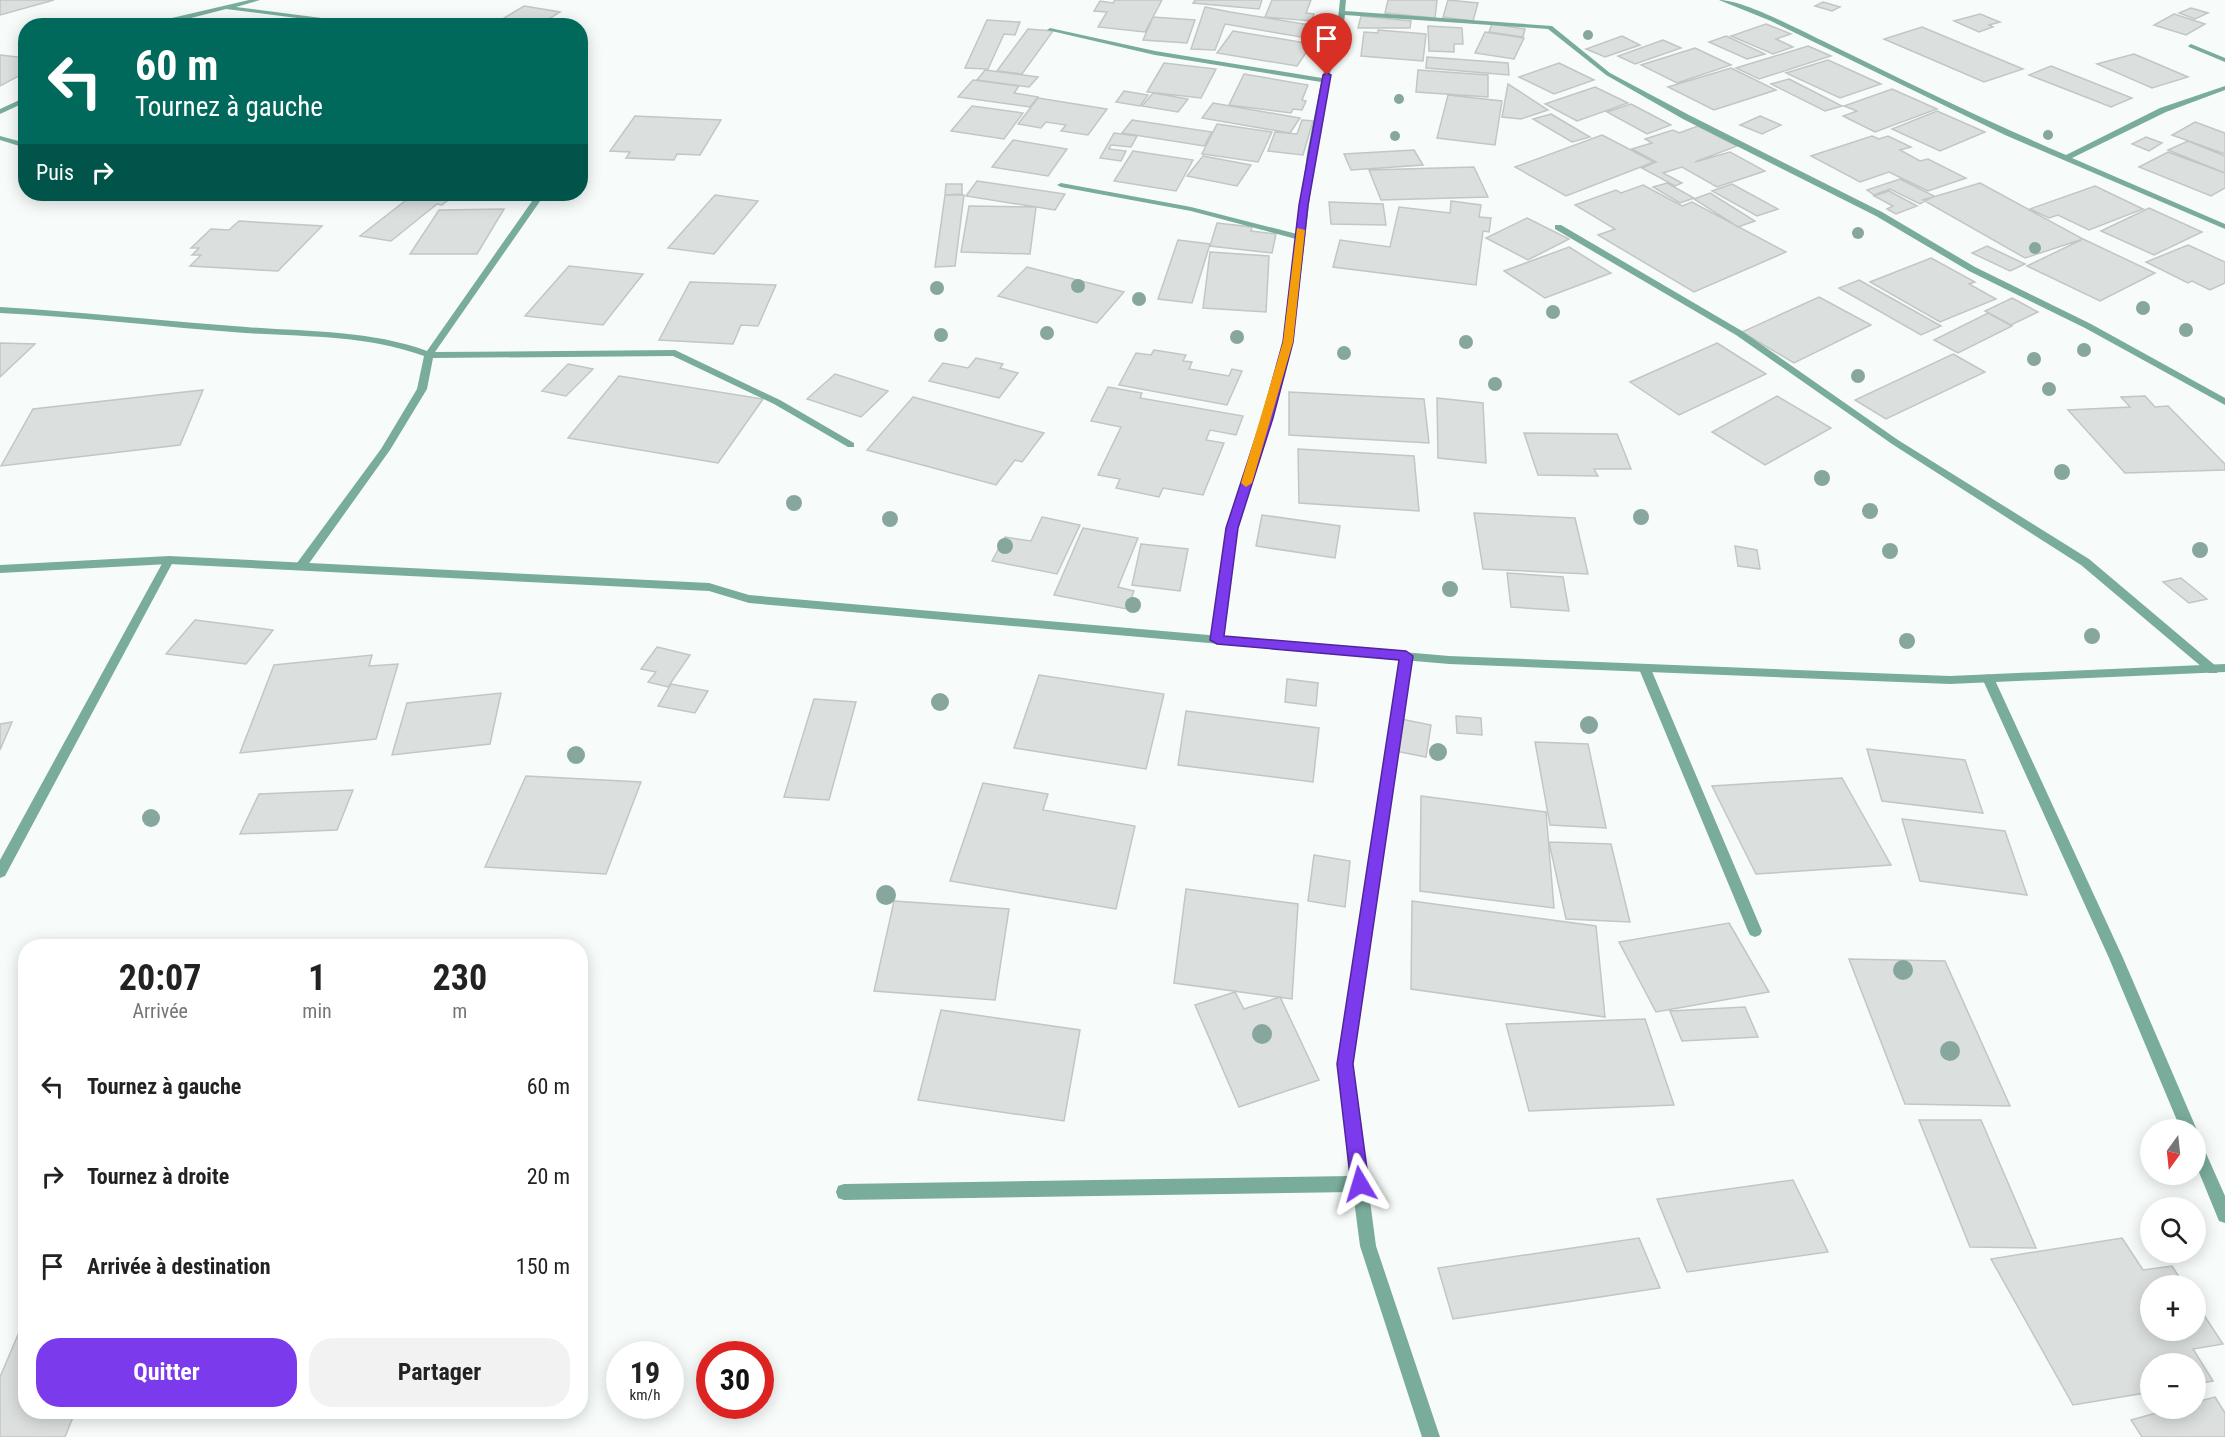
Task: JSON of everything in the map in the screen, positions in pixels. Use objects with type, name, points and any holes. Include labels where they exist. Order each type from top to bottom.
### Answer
[{"type":"street","points":[[179,18],[257,0]]},
{"type":"street","points":[[1217,640],[1232,528],[1268,418],[1288,342],[1311,153],[1325,81],[1342,14],[1343,0]]},
{"type":"street","points":[[1722,0],[1773,20],[2008,133],[2068,157],[2225,227]]},
{"type":"street","points":[[224,8],[311,18]]},
{"type":"street","points":[[1342,14],[1550,27],[1608,74],[1686,117],[1879,214],[1972,269],[2088,326],[2225,402]]},
{"type":"street","points":[[1050,30],[1155,53],[1325,81]]},
{"type":"street","points":[[2191,46],[2225,60]]},
{"type":"street","points":[[2068,157],[2163,110],[2225,88]]},
{"type":"street","points":[[0,112],[18,103]]},
{"type":"street","points":[[0,138],[18,144]]},
{"type":"street","points":[[1061,185],[1191,209],[1300,237]]},
{"type":"street","points":[[301,566],[391,440],[422,389],[429,355],[536,201]]},
{"type":"street","points":[[1558,227],[1739,333],[1895,442],[2085,562],[2213,670]]},
{"type":"street","points":[[0,310],[268,332],[353,336],[403,344],[429,355],[675,353],[777,402],[851,445]]},
{"type":"street","points":[[0,569],[169,560],[709,587],[749,599],[1217,640],[1406,656],[1646,669],[1950,680],[2225,668]]},
{"type":"street","points":[[0,872],[169,560]]},
{"type":"street","points":[[1406,656],[1345,1064],[1368,1246],[1431,1437]]},
{"type":"street","points":[[1646,669],[1755,932]]},
{"type":"street","points":[[1988,678],[2116,958],[2184,1119]]},
{"type":"street","points":[[2206,1170],[2225,1215]]},
{"type":"street","points":[[844,1192],[1360,1184]]},
{"type":"building","points":[[0,0],[54,0],[0,15]]},
{"type":"building","points":[[1115,0],[1162,0],[1145,32],[1098,27],[1107,12],[1094,11],[1100,1],[1113,3]]},
{"type":"building","points":[[1195,0],[1262,0],[1259,9],[1193,3]]},
{"type":"building","points":[[1272,0],[1311,0],[1306,13],[1314,14],[1312,21],[1265,17]]},
{"type":"building","points":[[1388,0],[1437,0],[1435,18],[1385,13]]},
{"type":"building","points":[[1448,0],[1478,3],[1473,21],[1443,17]]},
{"type":"building","points":[[1823,2],[1840,7],[1832,11],[1815,6]]},
{"type":"building","points":[[524,6],[560,12],[551,18],[504,18]]},
{"type":"building","points":[[1205,7],[1323,27],[1319,40],[1225,24],[1215,50],[1191,49]]},
{"type":"building","points":[[2191,8],[2208,13],[2195,19],[2179,13]]},
{"type":"building","points":[[1980,14],[2000,22],[1989,25],[1993,27],[1979,32],[1954,21]]},
{"type":"building","points":[[2174,14],[2205,24],[2186,35],[2154,25]]},
{"type":"building","points":[[1361,16],[1411,21],[1410,28],[1358,28]]},
{"type":"building","points":[[1153,17],[1195,20],[1187,43],[1143,40]]},
{"type":"building","points":[[987,20],[1020,22],[1015,35],[1004,34],[988,69],[965,68]]},
{"type":"building","points":[[1492,24],[1525,29],[1523,37],[1489,32]]},
{"type":"building","points":[[1766,24],[1791,34],[1776,39],[1793,47],[1773,54],[1731,36]]},
{"type":"building","points":[[1428,26],[1462,28],[1463,44],[1454,44],[1454,52],[1429,51]]},
{"type":"building","points":[[1922,27],[2023,69],[1984,82],[1884,39]]},
{"type":"building","points":[[1028,29],[1053,31],[1022,74],[997,71]]},
{"type":"building","points":[[1378,30],[1426,34],[1423,61],[1361,56],[1364,32],[1378,33]]},
{"type":"building","points":[[1233,31],[1312,44],[1297,66],[1217,53]]},
{"type":"building","points":[[1485,32],[1524,38],[1514,59],[1475,53]]},
{"type":"building","points":[[1622,36],[1640,45],[1605,57],[1586,49]]},
{"type":"building","points":[[1726,36],[1765,54],[1747,59],[1709,42]]},
{"type":"building","points":[[1663,40],[1681,48],[1635,64],[1618,56]]},
{"type":"building","points":[[1808,46],[1831,56],[1759,79],[1736,68]]},
{"type":"building","points":[[1695,48],[1731,65],[1677,83],[1641,65]]},
{"type":"building","points":[[2134,54],[2188,77],[2152,88],[2097,64]]},
{"type":"building","points":[[0,55],[18,57],[18,76],[0,86]]},
{"type":"building","points":[[1427,57],[1508,63],[1509,75],[1426,68]]},
{"type":"building","points":[[1828,60],[1881,84],[1840,98],[1786,73]]},
{"type":"building","points":[[1164,63],[1216,69],[1201,98],[1147,92]]},
{"type":"building","points":[[1559,63],[1594,80],[1554,94],[1519,77]]},
{"type":"building","points":[[2051,66],[2132,98],[2111,107],[2029,75]]},
{"type":"building","points":[[1731,68],[1776,90],[1714,110],[1668,87]]},
{"type":"building","points":[[985,70],[1038,77],[1029,87],[977,80]]},
{"type":"building","points":[[1418,70],[1488,75],[1488,97],[1416,92]]},
{"type":"building","points":[[1244,74],[1308,85],[1302,100],[1306,101],[1302,110],[1293,109],[1291,113],[1229,105]]},
{"type":"building","points":[[1789,79],[1842,106],[1825,111],[1771,84]]},
{"type":"building","points":[[973,80],[1019,86],[1014,93],[1038,97],[1030,107],[958,97]]},
{"type":"building","points":[[1508,84],[1548,110],[1521,119],[1502,117]]},
{"type":"building","points":[[1595,87],[1628,103],[1577,121],[1545,104]]},
{"type":"building","points":[[1892,89],[1937,109],[1875,132],[1843,116],[1857,111],[1844,106]]},
{"type":"building","points":[[1124,91],[1148,95],[1140,106],[1116,102]]},
{"type":"building","points":[[1153,93],[1188,99],[1178,112],[1142,106]]},
{"type":"building","points":[[1448,95],[1502,101],[1495,145],[1437,138]]},
{"type":"building","points":[[1038,98],[1107,109],[1088,135],[1061,131],[1066,125],[1046,122],[1041,128],[1018,124]]},
{"type":"building","points":[[1213,103],[1300,118],[1290,133],[1202,118]]},
{"type":"building","points":[[1631,104],[1671,125],[1647,134],[1607,112]]},
{"type":"building","points":[[972,106],[1023,113],[1004,139],[951,131]]},
{"type":"building","points":[[1937,111],[1985,132],[1940,151],[1892,129]]},
{"type":"building","points":[[1551,114],[1590,137],[1572,142],[1533,119]]},
{"type":"building","points":[[635,116],[721,120],[700,155],[677,154],[674,160],[626,158],[630,152],[610,151]]},
{"type":"building","points":[[1760,116],[1781,125],[1762,134],[1740,125]]},
{"type":"building","points":[[1132,120],[1212,132],[1204,146],[1122,133]]},
{"type":"building","points":[[1302,120],[1313,121],[1303,155],[1268,151],[1275,132],[1297,134]]},
{"type":"building","points":[[2195,122],[2225,133],[2225,154],[2172,135]]},
{"type":"building","points":[[1217,124],[1272,132],[1258,162],[1202,154]]},
{"type":"building","points":[[1698,126],[1737,146],[1695,162],[1730,152],[1765,171],[1717,187],[1682,167],[1663,173],[1682,183],[1675,186],[1642,168],[1656,162],[1632,149],[1652,143],[1645,139],[1673,130],[1679,133]]},
{"type":"building","points":[[1114,133],[1137,136],[1131,147],[1111,145],[1109,149],[1126,151],[1121,161],[1100,158]]},
{"type":"building","points":[[1602,135],[1654,162],[1566,196],[1515,167]]},
{"type":"building","points":[[1872,136],[1879,139],[1888,136],[1911,147],[1900,150],[1920,161],[1928,159],[1966,178],[1928,191],[1889,172],[1860,182],[1811,156]]},
{"type":"building","points":[[2146,137],[2162,143],[2149,151],[2132,144]]},
{"type":"building","points":[[1013,140],[1067,149],[1048,176],[992,167]]},
{"type":"building","points":[[2188,141],[2225,156],[2225,173],[2168,150]]},
{"type":"building","points":[[1414,150],[1423,165],[1351,170],[1344,154]]},
{"type":"building","points":[[1133,151],[1193,160],[1176,191],[1114,181]]},
{"type":"building","points":[[2168,152],[2225,173],[2225,188],[2211,196],[2139,167]]},
{"type":"building","points":[[1203,156],[1251,165],[1237,186],[1187,176]]},
{"type":"building","points":[[1474,167],[1488,197],[1381,200],[1369,170]]},
{"type":"building","points":[[1900,179],[1934,196],[1920,204],[1890,189],[1874,195],[1867,190]]},
{"type":"building","points":[[977,181],[1065,194],[1055,210],[966,196]]},
{"type":"building","points":[[1667,183],[1694,198],[1680,203],[1653,187]]},
{"type":"building","points":[[1980,183],[2083,239],[2025,258],[1923,200]]},
{"type":"building","points":[[946,184],[962,184],[962,194],[945,195]]},
{"type":"building","points":[[1732,184],[1778,209],[1757,216],[1712,191]]},
{"type":"building","points":[[1643,185],[1682,206],[1692,202],[1786,252],[1694,292],[1598,235],[1615,229],[1575,205],[1616,190],[1621,193]]},
{"type":"building","points":[[2095,186],[2143,209],[2089,230],[2058,215],[2049,218],[2030,209]]},
{"type":"building","points":[[1889,191],[1917,206],[1896,214],[1887,209],[1893,206],[1874,196]]},
{"type":"building","points":[[1710,193],[1755,221],[1738,227],[1694,199]]},
{"type":"building","points":[[715,195],[758,201],[714,254],[668,248]]},
{"type":"building","points":[[945,195],[964,195],[955,266],[935,267]]},
{"type":"building","points":[[405,201],[447,201],[442,205],[437,204],[391,241],[360,236]]},
{"type":"building","points":[[1451,201],[1481,205],[1479,217],[1491,218],[1489,232],[1483,231],[1476,285],[1333,267],[1340,240],[1390,247],[1399,207],[1450,213]]},
{"type":"building","points":[[1329,202],[1383,204],[1386,225],[1331,224]]},
{"type":"building","points":[[969,206],[1036,207],[1030,254],[961,252]]},
{"type":"building","points":[[2149,208],[2202,232],[2154,255],[2101,231]]},
{"type":"building","points":[[504,209],[477,254],[410,254],[439,210]]},
{"type":"building","points":[[1527,218],[1569,239],[1528,260],[1486,238]]},
{"type":"building","points":[[239,221],[322,226],[278,271],[190,266],[201,255],[192,255],[199,248],[191,248],[211,229],[229,230]]},
{"type":"building","points":[[1217,223],[1252,227],[1251,231],[1276,234],[1272,253],[1210,246]]},
{"type":"building","points":[[2083,239],[2155,273],[2100,301],[2027,266]]},
{"type":"building","points":[[1178,240],[1210,244],[1192,303],[1158,299]]},
{"type":"building","points":[[2188,245],[2225,262],[2225,283],[2210,290],[2192,281],[2188,283],[2146,262]]},
{"type":"building","points":[[1987,246],[2025,264],[2010,271],[1972,253]]},
{"type":"building","points":[[1569,247],[1611,273],[1545,298],[1504,271]]},
{"type":"building","points":[[1210,252],[1269,256],[1266,312],[1203,308]]},
{"type":"building","points":[[1931,258],[1975,282],[1969,284],[1996,299],[1940,322],[1870,282]]},
{"type":"building","points":[[569,266],[643,274],[603,325],[525,316]]},
{"type":"building","points":[[1027,267],[1124,292],[1097,323],[998,296]]},
{"type":"building","points":[[1859,280],[1941,326],[1921,335],[1839,288]]},
{"type":"building","points":[[690,282],[776,285],[758,326],[741,325],[733,344],[659,340]]},
{"type":"building","points":[[1819,297],[1871,325],[1794,363],[1742,332]]},
{"type":"building","points":[[2012,298],[2038,312],[2011,325],[1985,311]]},
{"type":"building","points":[[1988,313],[2012,326],[1958,353],[1934,340]]},
{"type":"building","points":[[0,343],[35,344],[0,377]]},
{"type":"building","points":[[1717,343],[1766,374],[1679,415],[1630,382]]},
{"type":"building","points":[[1154,350],[1186,355],[1183,361],[1192,362],[1189,369],[1229,376],[1232,369],[1242,371],[1227,405],[1119,385],[1136,353],[1151,355]]},
{"type":"building","points":[[1953,354],[1985,372],[1886,419],[1855,400]]},
{"type":"building","points":[[976,358],[1003,364],[1000,368],[1018,373],[999,398],[929,381],[943,363],[968,368]]},
{"type":"building","points":[[568,364],[593,369],[566,396],[542,391]]},
{"type":"building","points":[[835,374],[888,391],[861,417],[807,399]]},
{"type":"building","points":[[619,376],[763,399],[718,463],[568,438]]},
{"type":"building","points":[[1108,387],[1142,393],[1140,398],[1243,416],[1236,435],[1210,430],[1206,440],[1224,443],[1203,495],[1163,488],[1159,497],[1116,488],[1120,479],[1098,475],[1121,427],[1091,421]]},
{"type":"building","points":[[203,390],[180,445],[1,466],[33,409]]},
{"type":"building","points":[[1289,392],[1424,399],[1429,443],[1289,435]]},
{"type":"building","points":[[1777,396],[1831,428],[1765,465],[1712,432]]},
{"type":"building","points":[[2145,396],[2155,407],[2168,406],[2225,464],[2225,470],[2125,473],[2068,410],[2130,407],[2121,397]]},
{"type":"building","points":[[913,397],[1044,433],[1022,462],[1015,460],[996,485],[867,450]]},
{"type":"building","points":[[1437,398],[1483,403],[1486,463],[1438,458]]},
{"type":"building","points":[[1524,433],[1617,434],[1631,469],[1594,469],[1598,476],[1538,475]]},
{"type":"building","points":[[1298,449],[1414,456],[1419,511],[1299,503]]},
{"type":"building","points":[[1474,513],[1575,518],[1588,574],[1483,569]]},
{"type":"building","points":[[1262,515],[1340,526],[1335,558],[1256,546]]},
{"type":"building","points":[[1042,517],[1080,525],[1057,574],[992,561],[1005,537],[1031,541]]},
{"type":"building","points":[[1083,528],[1138,538],[1118,587],[1134,591],[1127,609],[1054,595]]},
{"type":"building","points":[[1141,544],[1188,549],[1180,591],[1132,585]]},
{"type":"building","points":[[1735,546],[1757,550],[1760,569],[1738,566]]},
{"type":"building","points":[[1507,573],[1563,577],[1569,611],[1511,607]]},
{"type":"building","points":[[2181,578],[2207,599],[2189,603],[2163,582]]},
{"type":"building","points":[[195,620],[273,630],[246,664],[166,654]]},
{"type":"building","points":[[657,647],[690,655],[668,687],[648,682],[656,672],[641,669]]},
{"type":"building","points":[[372,655],[369,666],[398,664],[376,739],[240,753],[274,665]]},
{"type":"building","points":[[1039,675],[1164,694],[1146,769],[1014,748]]},
{"type":"building","points":[[1287,679],[1318,683],[1316,706],[1285,702]]},
{"type":"building","points":[[671,684],[708,691],[695,713],[658,706]]},
{"type":"building","points":[[501,693],[490,744],[392,755],[407,703]]},
{"type":"building","points":[[814,699],[856,702],[829,800],[784,797]]},
{"type":"building","points":[[1186,711],[1319,728],[1313,782],[1178,765]]},
{"type":"building","points":[[1456,716],[1481,718],[1482,735],[1457,733]]},
{"type":"building","points":[[1401,719],[1431,725],[1426,757],[1395,751]]},
{"type":"building","points":[[12,722],[0,750],[0,724]]},
{"type":"building","points":[[1535,742],[1588,744],[1606,828],[1550,825]]},
{"type":"building","points":[[1867,749],[1965,760],[1983,813],[1882,801]]},
{"type":"building","points":[[526,776],[641,782],[606,874],[485,867]]},
{"type":"building","points":[[1842,778],[1891,865],[1756,874],[1712,786]]},
{"type":"building","points":[[983,783],[1048,794],[1043,810],[1135,826],[1116,909],[950,881]]},
{"type":"building","points":[[353,790],[337,830],[240,834],[259,794]]},
{"type":"building","points":[[1421,796],[1546,812],[1554,908],[1420,891]]},
{"type":"building","points":[[1902,819],[2005,831],[2027,895],[1920,881]]},
{"type":"building","points":[[1549,842],[1611,844],[1630,922],[1566,919]]},
{"type":"building","points":[[1314,855],[1350,861],[1345,907],[1308,901]]},
{"type":"building","points":[[1186,889],[1298,904],[1292,999],[1174,983]]},
{"type":"building","points":[[894,901],[1009,909],[995,1000],[874,991]]},
{"type":"building","points":[[1412,901],[1596,926],[1605,1017],[1411,989]]},
{"type":"building","points":[[1729,923],[1769,992],[1656,1012],[1619,942]]},
{"type":"building","points":[[1849,959],[1945,961],[2010,1106],[1905,1104]]},
{"type":"building","points":[[1235,992],[1244,1009],[1280,997],[1319,1080],[1239,1107],[1195,1005]]},
{"type":"building","points":[[1745,1007],[1758,1037],[1682,1041],[1670,1011]]},
{"type":"building","points":[[941,1010],[1080,1030],[1064,1121],[918,1100]]},
{"type":"building","points":[[1645,1019],[1674,1105],[1529,1111],[1506,1024]]},
{"type":"building","points":[[1919,1120],[1981,1120],[2036,1248],[1970,1247]]},
{"type":"building","points":[[1793,1180],[1828,1252],[1687,1272],[1657,1199]]},
{"type":"building","points":[[1639,1238],[1660,1288],[1453,1319],[1438,1268]]},
{"type":"building","points":[[2122,1238],[2143,1270],[2172,1266],[2178,1275],[2140,1275],[2140,1341],[2206,1341],[2206,1318],[2223,1344],[2193,1349],[2196,1353],[2140,1353],[2140,1394],[2073,1405],[1991,1259]]},
{"type":"building","points":[[18,1335],[18,1419],[72,1419],[65,1437],[0,1437],[0,1377]]},
{"type":"building","points":[[2206,1370],[2213,1381],[2206,1382]]},
{"type":"building","points":[[2215,1397],[2225,1413],[2225,1437],[2142,1437],[2131,1420],[2140,1417],[2206,1419],[2206,1399]]},
{"type":"slow traffic","points":[[1246,483],[1268,418],[1288,342],[1301,230]]},
{"type":"route","points":[[1327,75],[1303,205],[1288,342],[1268,418],[1232,528],[1217,640],[1406,656],[1345,1064],[1360,1184]]}]
